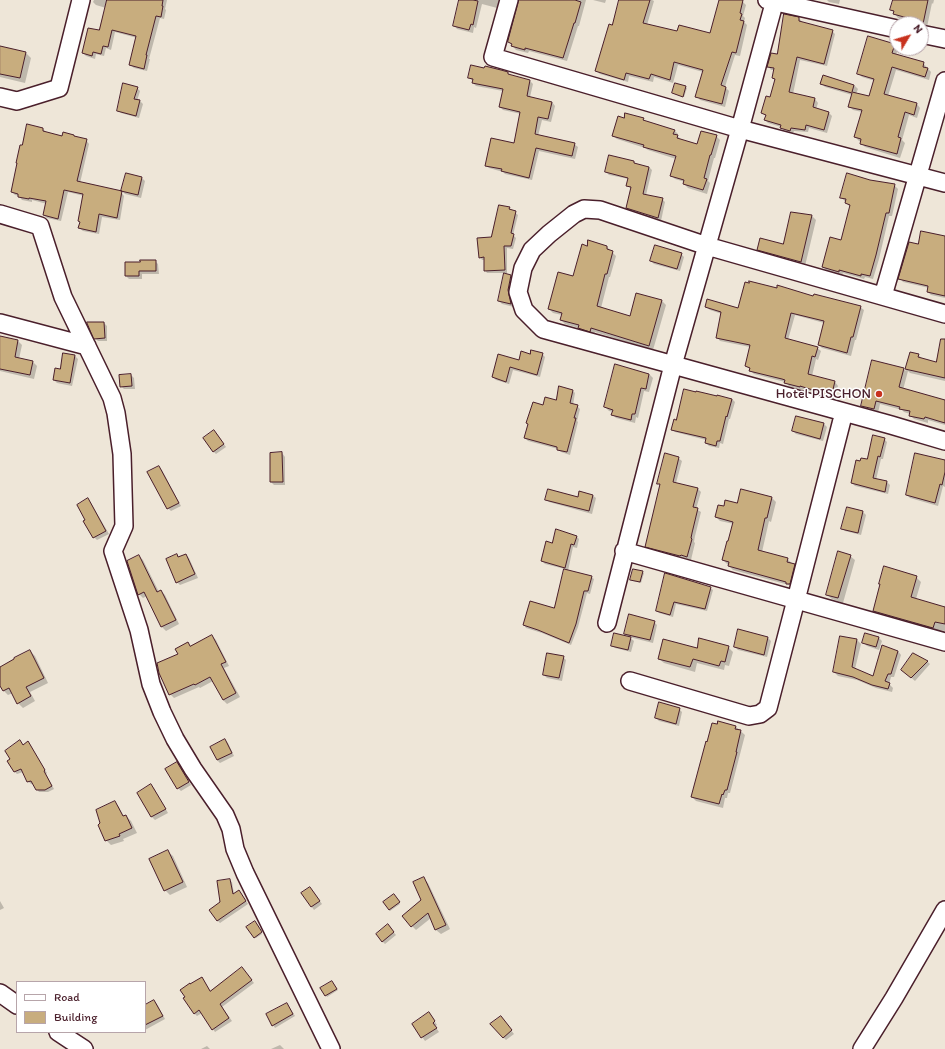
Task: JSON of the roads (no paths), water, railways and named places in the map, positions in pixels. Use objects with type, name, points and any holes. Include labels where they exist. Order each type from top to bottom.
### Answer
[{"type":"street","points":[[0,97],[17,101],[59,88],[81,0]]},
{"type":"street","points":[[509,0],[493,57],[740,129],[945,183]]},
{"type":"street","points":[[607,623],[672,365],[740,129],[772,1],[889,27]]},
{"type":"street","points":[[929,36],[945,39]]},
{"type":"street","points":[[883,296],[945,81]]},
{"type":"street","points":[[945,314],[707,246],[600,210],[584,209],[574,214],[532,250],[523,268],[518,292],[524,310],[543,329],[945,441]]},
{"type":"street","points":[[0,214],[40,226],[63,297],[112,398],[116,413],[122,454],[124,526],[113,551],[139,630],[151,684],[175,739],[193,769],[225,815],[245,873],[331,1049]]},
{"type":"street","points":[[0,323],[87,346]]},
{"type":"street","points":[[630,681],[749,716],[760,714],[768,708],[844,412]]},
{"type":"street","points":[[624,551],[945,642]]},
{"type":"street","points":[[862,1049],[894,998],[945,910]]},
{"type":"street","points":[[0,994],[16,1004]]},
{"type":"street","points":[[60,1033],[84,1049]]},
{"type":"place","name":"Hotel PISCHON","points":[[879,394]]}]
